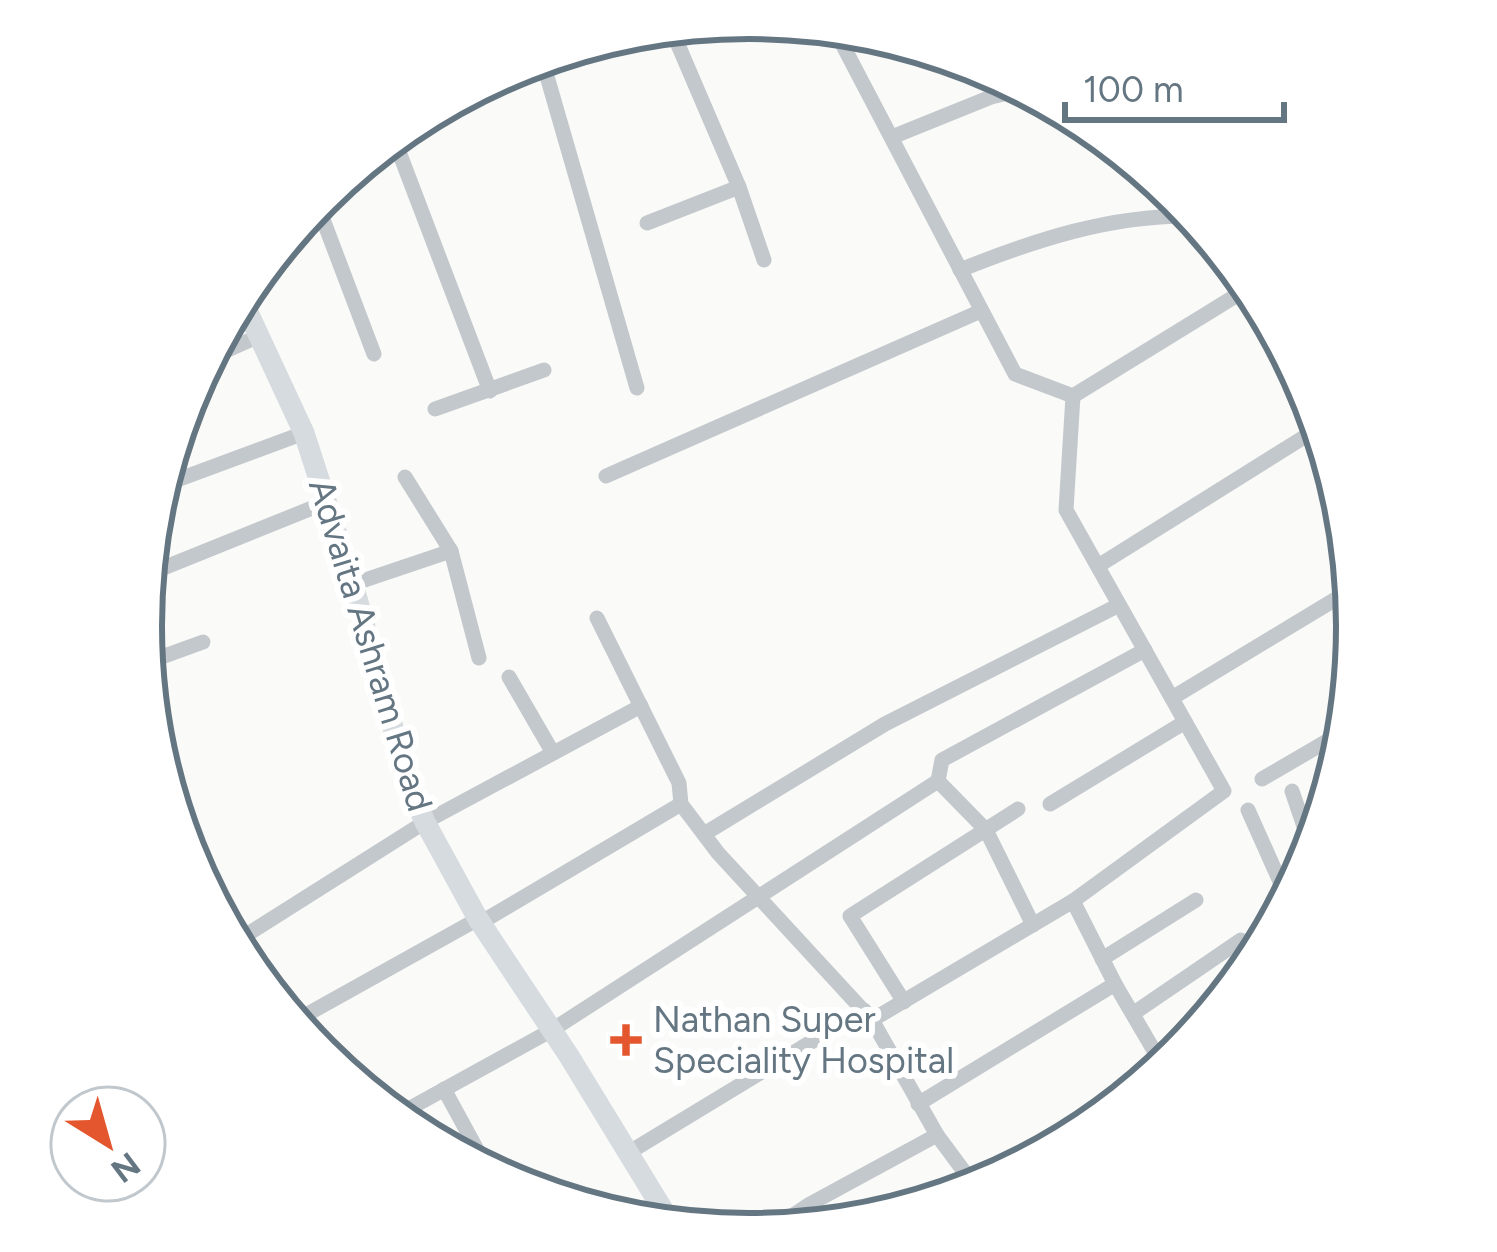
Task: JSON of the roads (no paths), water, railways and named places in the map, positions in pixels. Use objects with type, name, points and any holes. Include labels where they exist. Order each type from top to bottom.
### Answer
[{"type":"street","points":[[678,43],[764,260]]},
{"type":"street","points":[[844,47],[1015,374],[1073,396]]},
{"type":"street","points":[[547,75],[637,388]]},
{"type":"street","points":[[892,137],[998,95]]},
{"type":"street","points":[[400,154],[490,391]]},
{"type":"street","points":[[647,223],[739,187]]},
{"type":"street","points":[[960,270],[1040,238],[1147,215],[1168,215]]},
{"type":"street","points":[[324,221],[374,354]]},
{"type":"street","points":[[1073,396],[1234,297]]},
{"type":"street","points":[[606,476],[981,311]]},
{"type":"street","name":"Advaita Ashram Road","points":[[250,316],[304,433],[353,584],[409,785],[425,822],[479,921],[661,1206]]},
{"type":"street","points":[[231,348],[259,336]]},
{"type":"street","points":[[435,409],[544,370]]},
{"type":"street","points":[[628,1153],[868,1015],[904,1002],[1073,901],[1223,791],[1066,510],[1073,396]]},
{"type":"street","points":[[181,479],[304,433]]},
{"type":"street","points":[[1098,566],[1304,437]]},
{"type":"street","points":[[405,477],[451,551],[478,658]]},
{"type":"street","points":[[165,567],[327,502]]},
{"type":"street","points":[[353,584],[451,551]]},
{"type":"street","points":[[1172,698],[1335,600]]},
{"type":"street","points":[[704,834],[885,724],[1120,605]]},
{"type":"street","points":[[597,618],[680,783],[681,804],[868,1015],[937,1135],[965,1171]]},
{"type":"street","points":[[163,657],[203,642]]},
{"type":"street","points":[[412,1107],[552,1030],[938,781],[942,760],[956,749],[1144,650]]},
{"type":"street","points":[[509,677],[554,753]]},
{"type":"street","points":[[249,934],[425,822],[641,706]]},
{"type":"street","points":[[1050,804],[1185,722]]},
{"type":"street","points":[[1262,779],[1323,743]]},
{"type":"street","points":[[938,781],[986,830],[1033,925]]},
{"type":"street","points":[[1292,791],[1305,812]]},
{"type":"street","points":[[308,1014],[681,804]]},
{"type":"street","points":[[904,1002],[850,916],[1018,809]]},
{"type":"street","points":[[1248,810],[1279,878]]},
{"type":"street","points":[[1102,958],[1196,900]]},
{"type":"street","points":[[1073,901],[1154,1050]]},
{"type":"street","points":[[1134,1013],[1241,940]]},
{"type":"street","points":[[918,1104],[1115,984]]},
{"type":"street","points":[[444,1089],[474,1144]]},
{"type":"street","points":[[804,1210],[937,1135]]},
{"type":"place","name":"Nathan Super Speciality Hospital","points":[[626,1040]]}]
